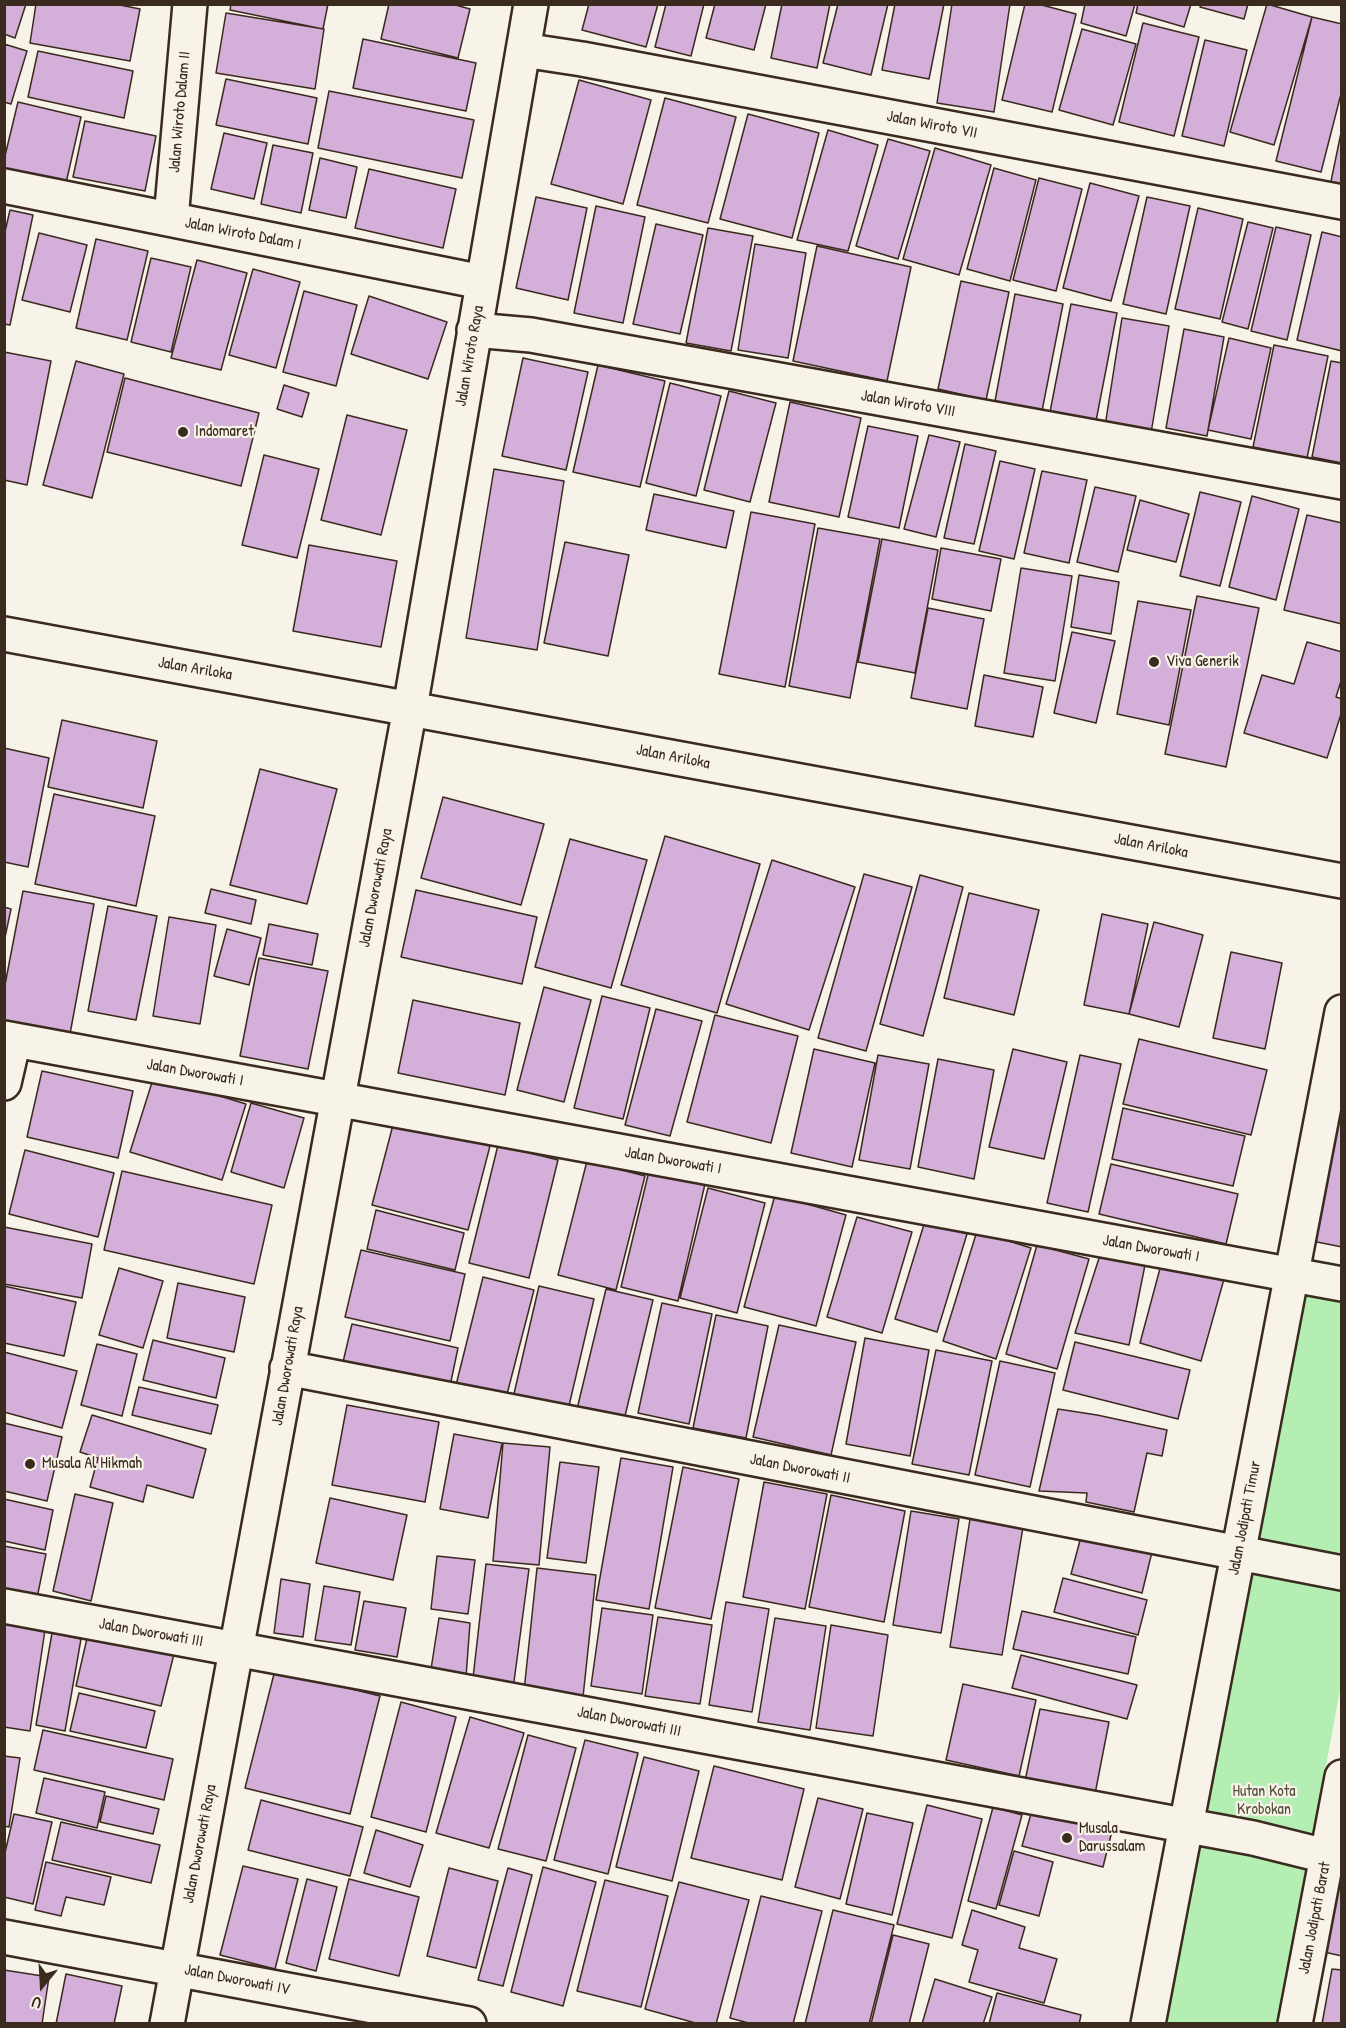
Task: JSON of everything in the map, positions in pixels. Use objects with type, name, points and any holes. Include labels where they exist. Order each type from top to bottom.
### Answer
[{"type":"street","name":"Jalan Wiroto Dalam II","points":[[171,219],[190,4]]},
{"type":"street","name":"Jalan Wiroto Raya","points":[[410,708],[531,4]]},
{"type":"street","name":"Jalan Wiroto VII","points":[[523,50],[582,58],[1341,202]]},
{"type":"street","name":"Jalan Wiroto Dalam I","points":[[4,186],[482,282]]},
{"type":"street","name":"Jalan Wiroto VIII","points":[[474,330],[531,335],[1341,482]]},
{"type":"street","name":"Jalan Ariloka","points":[[4,634],[1341,881]]},
{"type":"street","name":"Jalan Dworowati Raya","points":[[166,2024],[410,708]]},
{"type":"street","name":"Jalan Jodipati Timur","points":[[1148,2024],[1341,1012]]},
{"type":"street","name":"Jalan Dworowati I","points":[[9,1039],[1341,1284]]},
{"type":"street","points":[[4,1083],[9,1039]]},
{"type":"street","name":"Jalan Dworowati II","points":[[287,1368],[1327,1571]]},
{"type":"street","name":"Jalan Dworowati III","points":[[4,1606],[1186,1825],[1253,1838],[1334,1859]]},
{"type":"street","name":"Jalan Jodipati Barat","points":[[1295,2024],[1334,1859],[1341,1777]]},
{"type":"street","name":"Jalan Dworowati IV","points":[[4,1937],[469,2024]]},
{"type":"green space","name":"Hutan Kota Krobokan","points":[[1305,1288],[1341,1295],[1341,1685],[1278,2023],[1166,2024]]},
{"type":"building","points":[[4,4],[26,4],[15,38],[4,34]]},
{"type":"building","points":[[36,4],[115,4],[140,9],[130,61],[30,43]]},
{"type":"building","points":[[231,4],[328,4],[323,29],[230,10]]},
{"type":"building","points":[[389,4],[452,4],[470,9],[458,58],[381,39]]},
{"type":"building","points":[[589,4],[658,4],[646,47],[582,30]]},
{"type":"building","points":[[666,4],[704,4],[691,56],[655,47]]},
{"type":"building","points":[[715,4],[766,4],[754,50],[706,38]]},
{"type":"building","points":[[782,4],[830,4],[817,68],[771,58]]},
{"type":"building","points":[[838,4],[888,4],[871,75],[823,63]]},
{"type":"building","points":[[895,4],[944,4],[929,79],[882,70]]},
{"type":"building","points":[[952,4],[1010,4],[994,112],[937,103]]},
{"type":"building","points":[[1025,4],[1038,4],[1076,14],[1052,112],[1002,100]]},
{"type":"building","points":[[1085,4],[1135,4],[1126,36],[1081,23]]},
{"type":"building","points":[[1138,4],[1191,4],[1184,27],[1136,13]]},
{"type":"building","points":[[1201,4],[1248,4],[1244,19],[1200,7]]},
{"type":"building","points":[[1267,4],[1312,17],[1274,145],[1230,132]]},
{"type":"building","points":[[226,13],[324,29],[315,89],[216,73]]},
{"type":"building","points":[[1312,17],[1342,24],[1342,90],[1321,172],[1276,161]]},
{"type":"building","points":[[1143,23],[1199,37],[1174,136],[1119,122]]},
{"type":"building","points":[[1082,29],[1136,44],[1113,125],[1059,110]]},
{"type":"building","points":[[363,39],[476,63],[466,111],[353,88]]},
{"type":"building","points":[[1205,40],[1247,50],[1224,146],[1182,136]]},
{"type":"building","points":[[4,44],[27,51],[11,104],[4,102]]},
{"type":"building","points":[[38,51],[133,71],[124,118],[28,97]]},
{"type":"building","points":[[226,79],[317,98],[308,144],[216,125]]},
{"type":"building","points":[[579,80],[651,100],[623,204],[551,184]]},
{"type":"building","points":[[329,91],[474,120],[462,178],[318,148]]},
{"type":"building","points":[[665,98],[736,117],[708,223],[637,205]]},
{"type":"building","points":[[18,102],[81,117],[66,183],[4,169],[4,160]]},
{"type":"building","points":[[748,114],[819,133],[792,238],[720,219]]},
{"type":"building","points":[[85,121],[156,136],[145,191],[73,177]]},
{"type":"building","points":[[1342,128],[1342,193],[1329,191]]},
{"type":"building","points":[[828,130],[878,145],[848,251],[797,240]]},
{"type":"building","points":[[224,133],[267,143],[254,199],[211,189]]},
{"type":"building","points":[[888,139],[930,151],[898,259],[856,246]]},
{"type":"building","points":[[273,145],[313,153],[301,213],[261,204]]},
{"type":"building","points":[[935,148],[991,165],[959,275],[903,259]]},
{"type":"building","points":[[320,158],[357,167],[346,218],[309,210]]},
{"type":"building","points":[[994,168],[1036,180],[1010,281],[967,269]]},
{"type":"building","points":[[369,169],[456,189],[443,248],[355,228]]},
{"type":"building","points":[[1039,178],[1082,189],[1056,291],[1013,280]]},
{"type":"building","points":[[1090,183],[1139,196],[1111,301],[1063,288]]},
{"type":"building","points":[[536,197],[587,208],[568,300],[516,288]]},
{"type":"building","points":[[1147,197],[1190,206],[1166,314],[1123,304]]},
{"type":"building","points":[[596,206],[645,217],[623,323],[574,313]]},
{"type":"building","points":[[1198,208],[1243,219],[1220,319],[1175,309]]},
{"type":"building","points":[[10,210],[33,215],[10,325],[4,324],[4,236]]},
{"type":"building","points":[[1248,222],[1273,228],[1248,329],[1222,322]]},
{"type":"building","points":[[656,224],[703,235],[680,334],[633,324]]},
{"type":"building","points":[[1276,227],[1311,235],[1287,340],[1251,331]]},
{"type":"building","points":[[708,228],[753,236],[731,351],[686,343]]},
{"type":"building","points":[[1322,232],[1342,237],[1342,351],[1297,340]]},
{"type":"building","points":[[39,233],[87,245],[70,312],[22,300]]},
{"type":"building","points":[[96,239],[148,251],[127,340],[76,328]]},
{"type":"building","points":[[755,244],[806,253],[788,358],[738,350]]},
{"type":"building","points":[[817,246],[911,267],[887,381],[793,361]]},
{"type":"building","points":[[151,258],[191,267],[171,352],[131,342]]},
{"type":"building","points":[[197,260],[247,273],[221,370],[171,358]]},
{"type":"building","points":[[253,269],[300,282],[276,368],[229,355]]},
{"type":"building","points":[[961,281],[1009,292],[986,400],[938,389]]},
{"type":"building","points":[[304,291],[357,305],[336,386],[283,372]]},
{"type":"building","points":[[1015,294],[1063,304],[1042,411],[995,401]]},
{"type":"building","points":[[369,296],[447,322],[428,379],[351,354]]},
{"type":"building","points":[[1071,304],[1117,313],[1096,421],[1050,412]]},
{"type":"building","points":[[1122,318],[1169,326],[1151,433],[1105,426]]},
{"type":"building","points":[[1184,329],[1224,337],[1207,436],[1166,428]]},
{"type":"building","points":[[1229,338],[1271,348],[1251,439],[1208,430]]},
{"type":"building","points":[[1274,345],[1328,356],[1307,458],[1253,447]]},
{"type":"building","points":[[4,352],[51,361],[27,485],[4,480]]},
{"type":"building","points":[[523,358],[588,372],[566,470],[502,456]]},
{"type":"building","points":[[76,361],[124,374],[92,498],[43,485]]},
{"type":"building","points":[[1331,361],[1342,363],[1342,463],[1312,457]]},
{"type":"building","points":[[598,365],[665,381],[640,487],[573,472]]},
{"type":"building","name":"Indomaret","points":[[125,378],[259,413],[241,486],[107,452]]},
{"type":"building","points":[[670,383],[721,396],[696,496],[646,483]]},
{"type":"building","points":[[284,385],[309,393],[302,417],[277,409]]},
{"type":"building","points":[[729,391],[776,403],[750,502],[704,490]]},
{"type":"building","points":[[790,402],[861,418],[839,517],[769,502]]},
{"type":"building","points":[[347,415],[407,430],[381,535],[321,520]]},
{"type":"building","points":[[868,426],[918,436],[899,528],[848,517]]},
{"type":"building","points":[[929,435],[960,442],[936,537],[904,529]]},
{"type":"building","points":[[965,444],[996,451],[974,544],[944,538]]},
{"type":"building","points":[[264,455],[319,469],[297,558],[242,545]]},
{"type":"building","points":[[1000,461],[1035,469],[1014,559],[979,551]]},
{"type":"building","points":[[494,469],[564,481],[537,650],[466,638]]},
{"type":"building","points":[[1042,471],[1087,480],[1069,563],[1024,553]]},
{"type":"building","points":[[1095,487],[1136,496],[1118,572],[1077,562]]},
{"type":"building","points":[[1200,492],[1241,502],[1220,586],[1180,576]]},
{"type":"building","points":[[654,494],[734,511],[726,548],[646,530]]},
{"type":"building","points":[[1252,496],[1299,509],[1276,600],[1229,587]]},
{"type":"building","points":[[1140,500],[1189,514],[1176,562],[1127,550]]},
{"type":"building","points":[[751,512],[815,524],[785,687],[719,674]]},
{"type":"building","points":[[1307,515],[1342,523],[1342,624],[1284,610]]},
{"type":"building","points":[[818,528],[880,539],[850,698],[789,686]]},
{"type":"building","points":[[882,539],[938,550],[915,673],[858,662]]},
{"type":"building","points":[[565,542],[629,555],[608,656],[544,643]]},
{"type":"building","points":[[309,545],[397,561],[381,647],[293,631]]},
{"type":"building","points":[[941,548],[1001,559],[991,611],[932,599]]},
{"type":"building","points":[[1021,568],[1072,576],[1055,681],[1004,673]]},
{"type":"building","points":[[1079,575],[1119,582],[1111,634],[1071,627]]},
{"type":"building","points":[[1197,596],[1259,608],[1226,767],[1165,754]]},
{"type":"building","name":"Viva Generik","points":[[1138,601],[1191,610],[1169,725],[1117,714]]},
{"type":"building","points":[[928,608],[984,619],[967,709],[911,698]]},
{"type":"building","points":[[1072,632],[1115,641],[1096,723],[1054,713]]},
{"type":"building","points":[[1307,642],[1342,652],[1342,678],[1336,697],[1342,699],[1342,711],[1327,758],[1244,733],[1262,675],[1294,684]]},
{"type":"building","points":[[984,675],[1043,687],[1033,737],[975,726]]},
{"type":"building","points":[[62,720],[157,741],[143,808],[48,787]]},
{"type":"building","points":[[4,748],[49,758],[28,867],[4,862]]},
{"type":"building","points":[[260,769],[337,789],[307,904],[230,885]]},
{"type":"building","points":[[54,794],[155,816],[136,906],[35,884]]},
{"type":"building","points":[[443,797],[544,824],[521,905],[421,878]]},
{"type":"building","points":[[665,836],[760,864],[717,1013],[621,985]]},
{"type":"building","points":[[570,839],[647,860],[611,988],[535,967]]},
{"type":"building","points":[[772,860],[855,887],[809,1030],[726,1004]]},
{"type":"building","points":[[864,874],[912,887],[866,1051],[818,1038]]},
{"type":"building","points":[[920,875],[963,887],[923,1036],[880,1024]]},
{"type":"building","points":[[211,889],[256,900],[251,924],[205,913]]},
{"type":"building","points":[[416,890],[537,917],[522,984],[401,957]]},
{"type":"building","points":[[23,891],[94,904],[70,1034],[4,1022],[4,990]]},
{"type":"building","points":[[969,893],[1039,910],[1014,1015],[944,998]]},
{"type":"building","points":[[108,906],[157,916],[136,1020],[88,1011]]},
{"type":"building","points":[[4,907],[11,909],[4,942]]},
{"type":"building","points":[[1102,914],[1148,924],[1129,1014],[1084,1005]]},
{"type":"building","points":[[169,917],[216,925],[200,1024],[153,1016]]},
{"type":"building","points":[[1154,922],[1203,935],[1179,1027],[1129,1014]]},
{"type":"building","points":[[269,924],[318,934],[312,965],[263,955]]},
{"type":"building","points":[[227,929],[261,938],[249,985],[214,976]]},
{"type":"building","points":[[1231,952],[1282,963],[1265,1049],[1213,1038]]},
{"type":"building","points":[[259,958],[328,971],[308,1069],[240,1056]]},
{"type":"building","points":[[544,987],[591,1000],[564,1102],[517,1090]]},
{"type":"building","points":[[602,996],[650,1008],[623,1119],[574,1108]]},
{"type":"building","points":[[413,1000],[520,1023],[505,1095],[398,1073]]},
{"type":"building","points":[[656,1009],[702,1021],[670,1136],[625,1125]]},
{"type":"building","points":[[715,1015],[798,1036],[771,1143],[687,1122]]},
{"type":"building","points":[[1139,1039],[1267,1070],[1251,1135],[1123,1104]]},
{"type":"building","points":[[814,1049],[875,1063],[852,1167],[791,1153]]},
{"type":"building","points":[[1013,1049],[1067,1062],[1044,1159],[989,1147]]},
{"type":"building","points":[[878,1055],[929,1064],[910,1169],[859,1160]]},
{"type":"building","points":[[1080,1055],[1121,1064],[1088,1212],[1047,1203]]},
{"type":"building","points":[[938,1059],[994,1070],[974,1179],[918,1167]]},
{"type":"building","points":[[42,1071],[133,1091],[118,1158],[27,1137]]},
{"type":"building","points":[[154,1076],[246,1104],[222,1180],[130,1152]]},
{"type":"building","points":[[1342,1078],[1342,1247],[1307,1240]]},
{"type":"building","points":[[251,1103],[304,1118],[284,1188],[231,1172]]},
{"type":"building","points":[[1123,1108],[1245,1136],[1233,1186],[1112,1159]]},
{"type":"building","points":[[394,1121],[490,1146],[468,1230],[372,1205]]},
{"type":"building","points":[[498,1145],[558,1160],[529,1278],[469,1263]]},
{"type":"building","points":[[25,1150],[114,1173],[98,1237],[9,1214]]},
{"type":"building","points":[[587,1161],[645,1176],[616,1290],[558,1275]]},
{"type":"building","points":[[1111,1164],[1238,1194],[1226,1244],[1099,1214]]},
{"type":"building","points":[[122,1171],[272,1205],[254,1284],[104,1250]]},
{"type":"building","points":[[649,1171],[705,1184],[678,1301],[621,1287]]},
{"type":"building","points":[[708,1188],[765,1203],[737,1313],[680,1298]]},
{"type":"building","points":[[775,1195],[846,1215],[816,1326],[744,1307]]},
{"type":"building","points":[[376,1210],[464,1233],[455,1270],[367,1249]]},
{"type":"building","points":[[857,1217],[912,1232],[882,1333],[827,1317]]},
{"type":"building","points":[[925,1221],[967,1234],[937,1332],[895,1319]]},
{"type":"building","points":[[4,1227],[92,1244],[82,1298],[4,1284]]},
{"type":"building","points":[[977,1231],[1031,1248],[996,1359],[943,1341]]},
{"type":"building","points":[[1037,1245],[1089,1259],[1057,1369],[1006,1354]]},
{"type":"building","points":[[361,1250],[465,1274],[450,1341],[345,1317]]},
{"type":"building","points":[[1101,1252],[1145,1265],[1129,1345],[1075,1333]]},
{"type":"building","points":[[1162,1261],[1224,1279],[1201,1361],[1140,1343]]},
{"type":"building","points":[[119,1268],[163,1281],[143,1348],[99,1335]]},
{"type":"building","points":[[483,1277],[534,1290],[506,1398],[456,1385]]},
{"type":"building","points":[[178,1283],[245,1297],[234,1352],[167,1338]]},
{"type":"building","points":[[4,1286],[76,1302],[64,1356],[4,1343]]},
{"type":"building","points":[[539,1286],[594,1299],[568,1410],[513,1398]]},
{"type":"building","points":[[606,1289],[653,1300],[624,1420],[577,1409]]},
{"type":"building","points":[[662,1303],[712,1314],[689,1424],[638,1413]]},
{"type":"building","points":[[716,1315],[768,1326],[746,1438],[693,1428]]},
{"type":"building","points":[[352,1324],[458,1348],[450,1386],[343,1362]]},
{"type":"building","points":[[779,1325],[856,1342],[831,1455],[753,1437]]},
{"type":"building","points":[[865,1338],[929,1350],[910,1456],[846,1444]]},
{"type":"building","points":[[153,1340],[225,1358],[216,1398],[143,1380]]},
{"type":"building","points":[[1075,1342],[1190,1370],[1178,1419],[1063,1390]]},
{"type":"building","points":[[97,1344],[137,1354],[122,1416],[81,1405]]},
{"type":"building","points":[[936,1350],[992,1361],[969,1475],[912,1464]]},
{"type":"building","points":[[4,1352],[77,1371],[62,1428],[4,1412]]},
{"type":"building","points":[[1000,1361],[1055,1373],[1030,1487],[975,1475]]},
{"type":"building","points":[[139,1387],[218,1405],[211,1434],[132,1415]]},
{"type":"building","points":[[347,1405],[439,1422],[425,1502],[332,1485]]},
{"type":"building","points":[[1058,1409],[1167,1430],[1162,1456],[1147,1453],[1134,1512],[1086,1502],[1087,1493],[1039,1491]]},
{"type":"building","points":[[92,1415],[206,1449],[193,1498],[147,1485],[143,1502],[90,1487],[98,1458],[80,1452]]},
{"type":"building","name":"Musala Al Hikmah","points":[[4,1423],[62,1437],[47,1501],[4,1491]]},
{"type":"building","points":[[454,1434],[502,1443],[488,1518],[440,1509]]},
{"type":"building","points":[[503,1443],[550,1447],[539,1565],[493,1561]]},
{"type":"building","points":[[621,1458],[673,1467],[649,1609],[596,1600]]},
{"type":"building","points":[[560,1462],[599,1467],[586,1563],[547,1558]]},
{"type":"building","points":[[683,1467],[739,1479],[711,1619],[655,1608]]},
{"type":"building","points":[[764,1482],[827,1494],[805,1609],[743,1597]]},
{"type":"building","points":[[75,1494],[113,1503],[91,1601],[53,1591]]},
{"type":"building","points":[[831,1495],[905,1511],[884,1622],[809,1607]]},
{"type":"building","points":[[330,1498],[407,1515],[393,1580],[316,1563]]},
{"type":"building","points":[[4,1499],[53,1510],[45,1550],[4,1541]]},
{"type":"building","points":[[911,1511],[959,1519],[941,1633],[893,1625]]},
{"type":"building","points":[[970,1519],[1023,1527],[1002,1655],[950,1647]]},
{"type":"building","points":[[1082,1533],[1152,1552],[1142,1593],[1071,1574]]},
{"type":"building","points":[[4,1546],[46,1554],[37,1598],[4,1592]]},
{"type":"building","points":[[437,1556],[475,1560],[468,1614],[431,1609]]},
{"type":"building","points":[[486,1564],[529,1569],[513,1689],[473,1678]]},
{"type":"building","points":[[537,1568],[596,1575],[583,1697],[524,1691]]},
{"type":"building","points":[[1063,1578],[1147,1600],[1138,1635],[1054,1612]]},
{"type":"building","points":[[281,1579],[310,1584],[303,1637],[274,1633]]},
{"type":"building","points":[[324,1586],[360,1592],[351,1645],[315,1640]]},
{"type":"building","points":[[364,1601],[406,1608],[397,1657],[355,1650]]},
{"type":"building","points":[[726,1602],[769,1609],[752,1712],[709,1705]]},
{"type":"building","points":[[602,1608],[653,1615],[642,1694],[591,1686]]},
{"type":"building","points":[[1022,1611],[1136,1637],[1128,1674],[1013,1649]]},
{"type":"building","points":[[658,1617],[712,1625],[700,1704],[645,1696]]},
{"type":"building","points":[[439,1618],[470,1623],[466,1677],[431,1669]]},
{"type":"building","points":[[775,1618],[826,1626],[810,1730],[758,1722]]},
{"type":"building","points":[[4,1624],[45,1630],[30,1731],[4,1727]]},
{"type":"building","points":[[831,1625],[888,1635],[873,1736],[816,1728]]},
{"type":"building","points":[[52,1633],[81,1639],[65,1731],[36,1725]]},
{"type":"building","points":[[88,1634],[174,1654],[161,1706],[76,1686]]},
{"type":"building","points":[[1021,1655],[1137,1685],[1127,1719],[1012,1688]]},
{"type":"building","points":[[275,1670],[380,1696],[350,1814],[245,1788]]},
{"type":"building","points":[[963,1684],[1036,1700],[1019,1776],[946,1760]]},
{"type":"building","points":[[79,1693],[155,1711],[146,1748],[70,1731]]},
{"type":"building","points":[[401,1702],[456,1717],[426,1832],[371,1817]]},
{"type":"building","points":[[1040,1709],[1109,1722],[1095,1794],[1025,1781]]},
{"type":"building","points":[[470,1717],[524,1733],[489,1848],[436,1833]]},
{"type":"building","points":[[43,1730],[173,1759],[164,1800],[34,1770]]},
{"type":"building","points":[[528,1735],[576,1748],[546,1861],[498,1849]]},
{"type":"building","points":[[585,1740],[638,1753],[608,1874],[554,1860]]},
{"type":"building","points":[[4,1756],[20,1758],[9,1827],[4,1826]]},
{"type":"building","points":[[644,1757],[699,1771],[672,1881],[616,1867]]},
{"type":"building","points":[[714,1766],[804,1789],[782,1880],[691,1858]]},
{"type":"building","points":[[44,1778],[105,1792],[97,1828],[36,1813]]},
{"type":"building","points":[[106,1796],[159,1809],[153,1834],[100,1822]]},
{"type":"building","points":[[818,1798],[863,1809],[840,1899],[795,1887]]},
{"type":"building","points":[[261,1800],[363,1827],[350,1876],[248,1850]]},
{"type":"building","points":[[927,1805],[982,1819],[952,1938],[897,1924]]},
{"type":"building","points":[[993,1807],[1022,1815],[996,1909],[968,1901]]},
{"type":"building","name":"Musala Darussalam","points":[[1032,1810],[1112,1831],[1103,1867],[1022,1846]]},
{"type":"building","points":[[867,1813],[913,1823],[892,1915],[846,1904]]},
{"type":"building","points":[[14,1814],[52,1822],[33,1904],[4,1897],[4,1857]]},
{"type":"building","points":[[61,1822],[160,1845],[151,1883],[52,1860]]},
{"type":"building","points":[[376,1830],[423,1845],[410,1887],[364,1873]]},
{"type":"building","points":[[1014,1851],[1053,1862],[1039,1916],[999,1905]]},
{"type":"building","points":[[46,1862],[111,1877],[104,1905],[66,1897],[61,1916],[35,1910]]},
{"type":"building","points":[[243,1866],[298,1879],[275,1969],[220,1955]]},
{"type":"building","points":[[543,1867],[596,1882],[563,2006],[511,1992]]},
{"type":"building","points":[[449,1868],[498,1881],[476,1968],[427,1956]]},
{"type":"building","points":[[508,1868],[532,1875],[503,1986],[478,1980]]},
{"type":"building","points":[[1333,1874],[1342,1876],[1342,1956],[1315,1950]]},
{"type":"building","points":[[307,1879],[337,1887],[316,1971],[286,1963]]},
{"type":"building","points":[[349,1879],[419,1897],[399,1976],[329,1959]]},
{"type":"building","points":[[605,1880],[668,1896],[641,2007],[577,1991]]},
{"type":"building","points":[[679,1882],[749,1900],[716,2024],[699,2024],[645,2009]]},
{"type":"building","points":[[761,1896],[822,1911],[793,2024],[752,2024],[730,2018]]},
{"type":"building","points":[[833,1910],[894,1925],[869,2024],[805,2024]]},
{"type":"building","points":[[972,1910],[1025,1927],[1019,1948],[1057,1959],[1044,2003],[969,1982],[978,1950],[962,1945]]},
{"type":"building","points":[[893,1935],[929,1944],[909,2024],[871,2024]]},
{"type":"building","points":[[1332,1969],[1342,1970],[1342,2024],[1322,2024]]},
{"type":"building","points":[[4,1970],[49,1977],[42,2024],[4,2024]]},
{"type":"building","points":[[66,1974],[122,1986],[114,2024],[56,2024]]},
{"type":"building","points":[[935,1979],[992,1997],[983,2024],[922,2024]]},
{"type":"building","points":[[997,1993],[1081,2015],[1079,2024],[989,2024]]},
{"type":"place","name":"Indomaret","points":[[183,432]]},
{"type":"place","name":"Viva Generik","points":[[1154,662]]},
{"type":"place","name":"Musala Al Hikmah","points":[[30,1464]]},
{"type":"place","name":"Musala Darussalam","points":[[1067,1838]]}]
